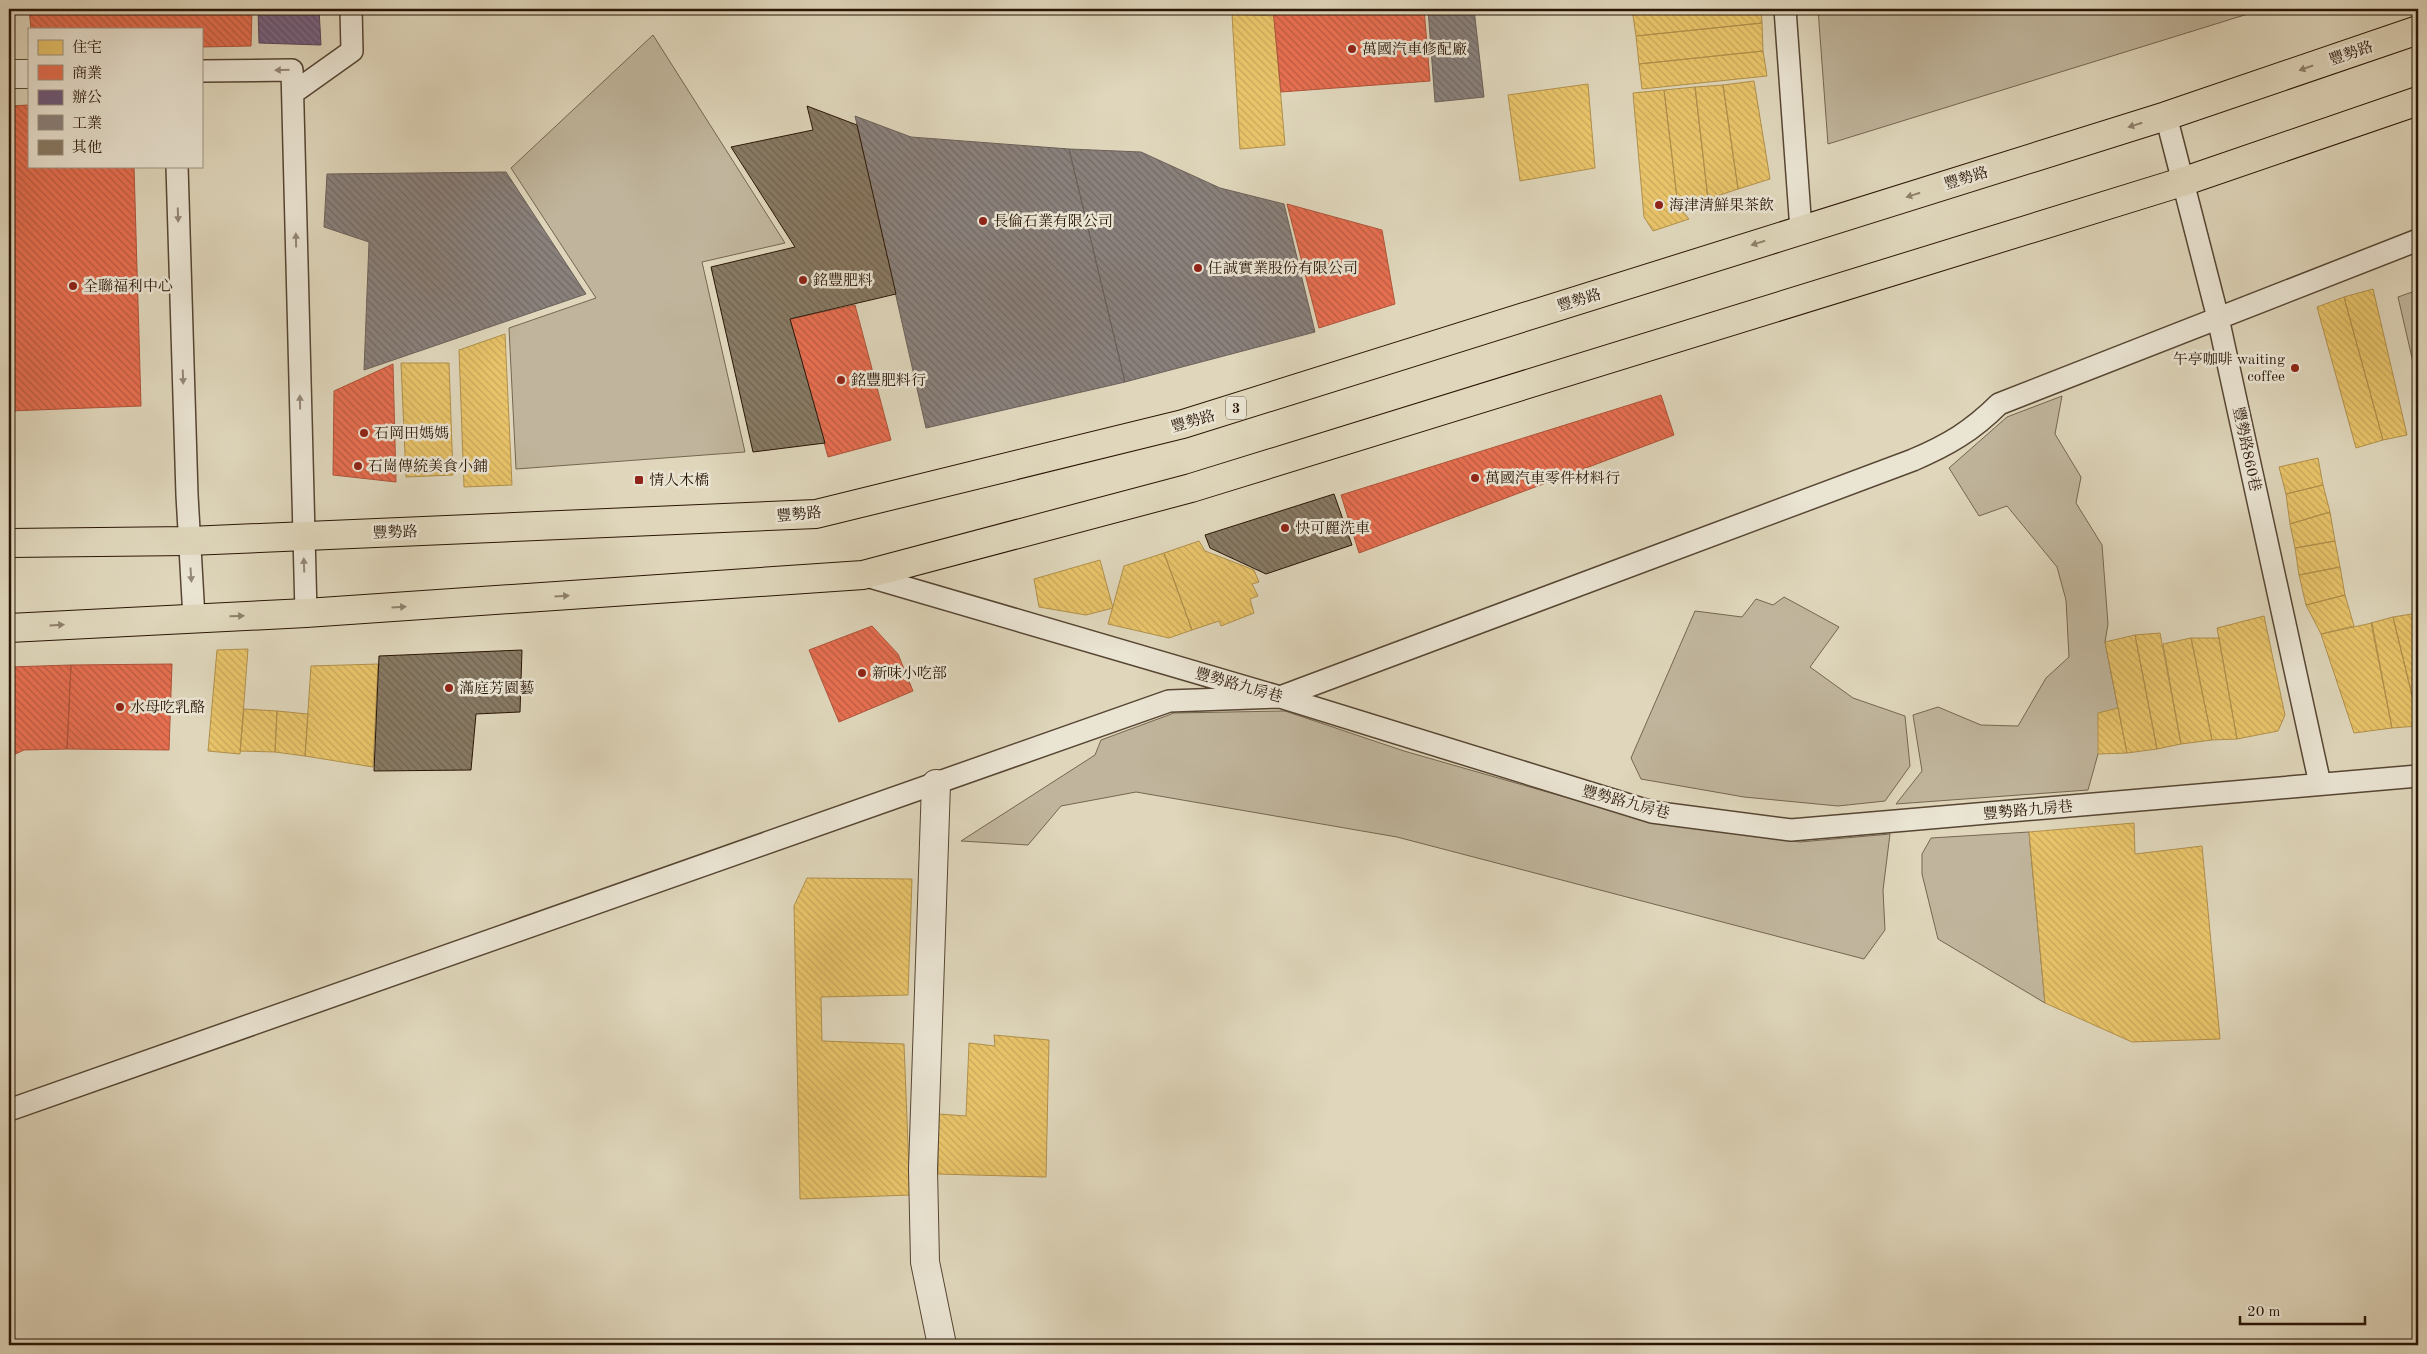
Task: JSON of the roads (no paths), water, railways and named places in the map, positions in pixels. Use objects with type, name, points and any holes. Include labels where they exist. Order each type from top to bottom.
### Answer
[{"type":"main road","name":"豐勢路","points":[[9,543],[189,541],[816,514],[1183,424],[2166,116],[2418,30]]},
{"type":"main road","points":[[9,628],[306,613],[863,575],[1191,488],[2185,181],[2418,101]]},
{"type":"street","points":[[9,74],[28,74]]},
{"type":"street","points":[[936,784],[923,1169],[925,1262],[942,1345]]},
{"type":"lane","points":[[293,93],[352,51],[351,9]]},
{"type":"lane","points":[[1786,9],[1800,230]]},
{"type":"lane","points":[[202,71],[292,70],[306,613]]},
{"type":"lane","name":"豐勢路860巷","points":[[2166,116],[2185,181],[2218,318],[2320,784]]},
{"type":"lane","points":[[177,168],[189,541],[194,618]]},
{"type":"lane","points":[[9,1110],[1169,702],[1280,696],[1913,460],[1941,448],[1964,435],[1999,404],[2418,240]]},
{"type":"lane","name":"豐勢路九房巷","points":[[863,575],[1280,696],[1652,812],[1791,830],[2418,776]]},
{"type":"place","name":"萬國汽車修配廠","points":[[1352,49]]},
{"type":"place","name":"海津清鮮果茶飲","points":[[1659,205]]},
{"type":"place","name":"長倫石業有限公司","points":[[983,221]]},
{"type":"place","name":"任誠實業股份有限公司","points":[[1198,268]]},
{"type":"place","name":"銘豐肥料","points":[[803,280]]},
{"type":"place","name":"全聯福利中心","points":[[73,286]]},
{"type":"place","name":"午亭咖啡 waiting coffee","points":[[2295,368]]},
{"type":"place","name":"銘豐肥料行","points":[[841,380]]},
{"type":"place","name":"石岡田媽媽","points":[[364,433]]},
{"type":"place","name":"石崗傳統美食小鋪","points":[[358,466]]},
{"type":"place","name":"萬國汽車零件材料行","points":[[1475,478]]},
{"type":"place","name":"情人木橋","points":[[639,480]]},
{"type":"place","name":"快可麗洗車","points":[[1285,528]]},
{"type":"place","name":"新味小吃部","points":[[862,673]]},
{"type":"place","name":"滿庭芳園藝","points":[[449,688]]},
{"type":"place","name":"水母吃乳酪","points":[[120,707]]}]
